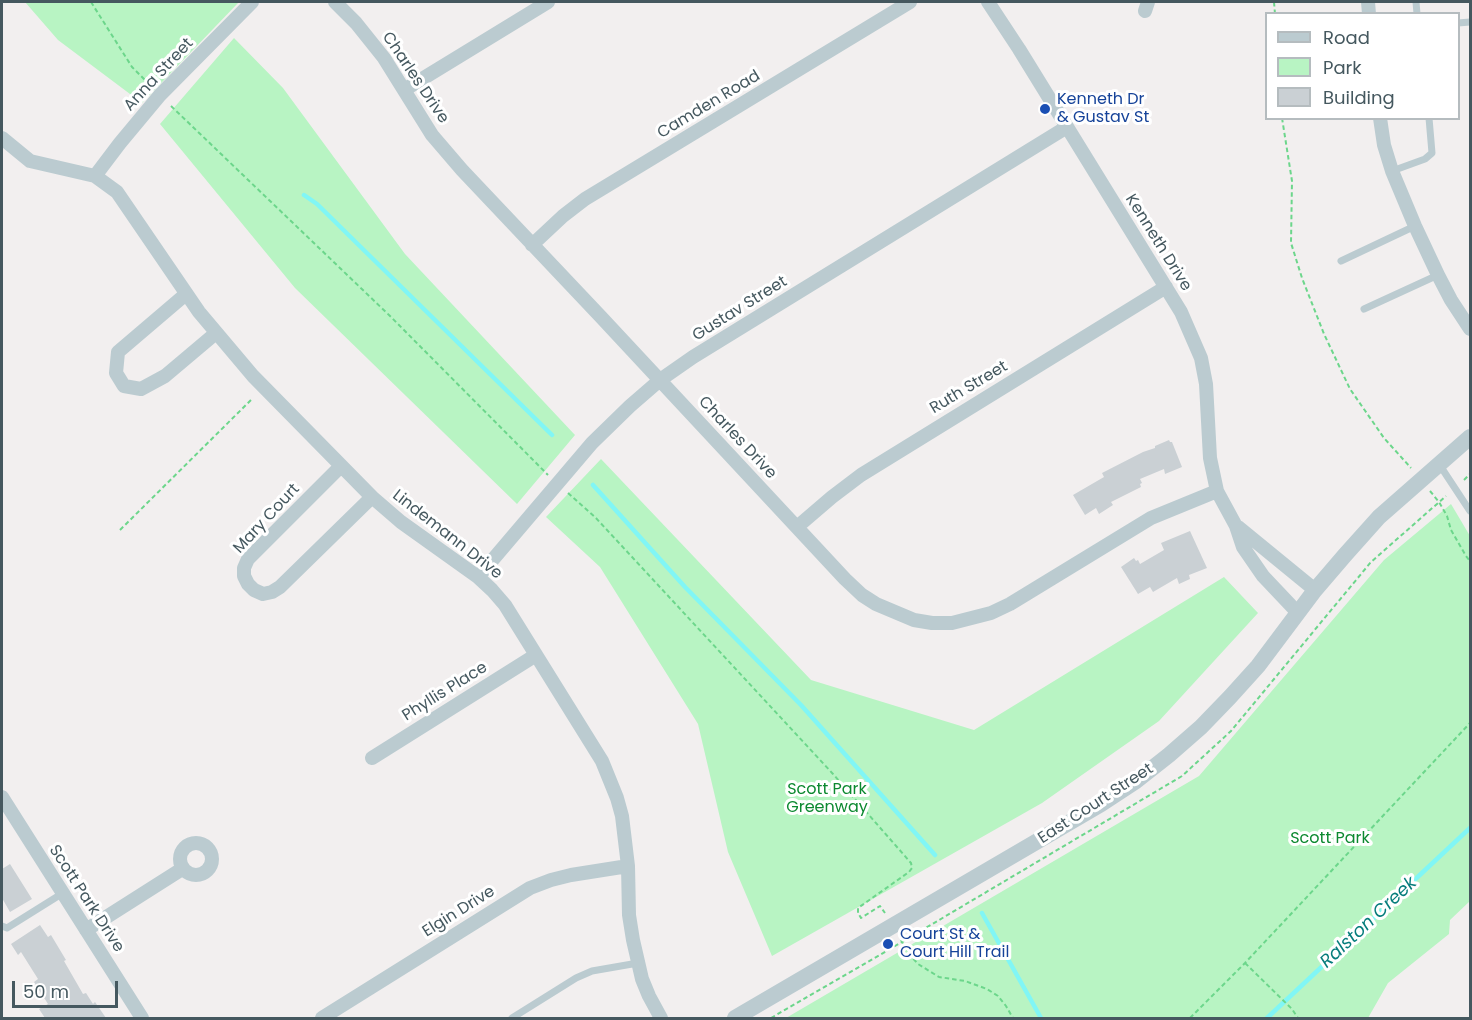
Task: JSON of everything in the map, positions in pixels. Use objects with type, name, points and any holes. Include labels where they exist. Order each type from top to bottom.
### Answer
[{"type":"street","name":"Anna Street","points":[[96,176],[160,95],[252,2]]},
{"type":"street","name":"Charles Drive","points":[[335,2],[356,22],[384,58],[432,135],[462,170],[845,579],[876,604],[914,620],[932,623],[952,623],[991,614],[1152,518],[1217,491]]},
{"type":"street","points":[[404,90],[548,2]]},
{"type":"street","name":"Camden Road","points":[[532,245],[563,216],[585,200],[910,2]]},
{"type":"street","name":"Kenneth Drive","points":[[988,2],[1019,48],[1181,312],[1201,358],[1206,384],[1210,458],[1217,491],[1236,526],[1243,547],[1263,576],[1298,613]]},
{"type":"street","points":[[1380,120],[1384,146],[1392,171],[1415,226],[1451,300],[1470,329]]},
{"type":"street","name":"Gustav Street","points":[[478,577],[591,443],[660,380],[703,350],[1067,127]]},
{"type":"street","name":"Lindemann Drive","points":[[2,138],[30,161],[96,176],[117,192],[199,312],[264,387],[372,497],[401,522],[478,577],[505,605],[609,774],[622,816],[628,866],[629,915],[638,963],[649,996],[661,1018]]},
{"type":"street","name":"Ruth Street","points":[[797,527],[832,496],[861,475],[1166,287]]},
{"type":"street","points":[[186,294],[118,352],[116,373],[124,386],[141,389],[165,376],[216,333]]},
{"type":"street","name":"East Court Street","points":[[735,1018],[1101,804],[1136,781],[1169,755],[1230,697],[1258,666],[1315,590],[1379,517],[1470,437]]},
{"type":"street","name":"Mary Court","points":[[341,466],[248,559],[244,568],[244,576],[248,584],[263,594],[280,587],[372,497]]},
{"type":"street","name":"Kenneth Drive","points":[[1236,526],[1315,590]]},
{"type":"street","name":"Phyllis Place","points":[[372,758],[536,655]]},
{"type":"street","name":"Scott Park Drive","points":[[2,797],[142,1018]]},
{"type":"street","name":"Elgin Drive","points":[[322,1018],[530,888],[571,875],[628,866]]},
{"type":"street","points":[[86,930],[182,869]]},
{"type":"lane","points":[[1392,171],[1425,159],[1432,153],[1429,120]]},
{"type":"lane","points":[[1341,261],[1415,226]]},
{"type":"lane","points":[[1364,309],[1438,275]]},
{"type":"lane","points":[[1439,464],[1470,511]]},
{"type":"lane","points":[[2,926],[7,928],[63,893]]},
{"type":"lane","points":[[512,1018],[576,978],[592,971],[638,963]]},
{"type":"path","points":[[92,2],[132,67],[390,316],[557,483],[595,517],[833,774],[911,863],[912,868],[909,872],[861,905],[858,909],[861,918],[880,906],[887,918],[889,928],[898,935],[918,964],[939,977],[977,984],[998,996],[1013,1018]]},
{"type":"path","points":[[1282,120],[1293,181],[1291,243],[1324,334],[1350,389],[1384,438],[1439,502],[1447,516],[1451,530],[1470,561]]},
{"type":"path","points":[[120,530],[264,387]]},
{"type":"path","points":[[1190,1018],[1245,963],[1470,723]]},
{"type":"path","points":[[771,1018],[902,942]]},
{"type":"path","points":[[1245,963],[1292,1009],[1298,1018]]},
{"type":"green space","points":[[25,2],[239,2],[142,103],[58,40]]},
{"type":"green space","points":[[234,38],[283,88],[405,254],[575,435],[517,504],[295,288],[160,124]]},
{"type":"green space","name":"Scott Park Greenway","points":[[601,459],[811,680],[974,730],[1224,577],[1258,613],[1159,721],[1042,803],[772,956],[728,852],[698,724],[600,567],[546,517]]},
{"type":"green space","name":"Scott Park","points":[[1451,504],[1470,536],[1470,901],[1450,920],[1449,934],[1388,983],[1368,1018],[786,1018],[1199,776],[1384,560]]},
{"type":"building","points":[[1169,440],[1172,442],[1182,467],[1165,474],[1164,469],[1140,479],[1141,487],[1111,502],[1113,505],[1099,514],[1096,508],[1085,515],[1073,495],[1104,477],[1102,473]]},
{"type":"building","points":[[1190,531],[1207,568],[1189,575],[1190,579],[1179,584],[1177,578],[1153,592],[1150,587],[1138,594],[1121,567],[1134,558],[1140,564],[1164,550],[1161,543]]},
{"type":"building","points":[[10,864],[32,899],[10,912],[2,898],[2,869]]},
{"type":"building","points":[[40,925],[48,937],[51,935],[83,994],[86,993],[93,1004],[95,1002],[106,1018],[45,1018],[39,1009],[48,1004],[34,982],[38,979],[21,952],[18,955],[11,944]]},
{"type":"waterway","points":[[304,195],[317,204],[552,435]]},
{"type":"waterway","points":[[593,485],[685,587],[801,705],[935,855]]},
{"type":"waterway","name":"Ralston Creek","points":[[1267,1018],[1470,828]]},
{"type":"waterway","points":[[982,913],[1041,1018]]},
{"type":"place","name":"Kenneth Dr & Gustav St","points":[[1045,109]]},
{"type":"place","name":"Court St & Court Hill Trail","points":[[888,944]]}]
